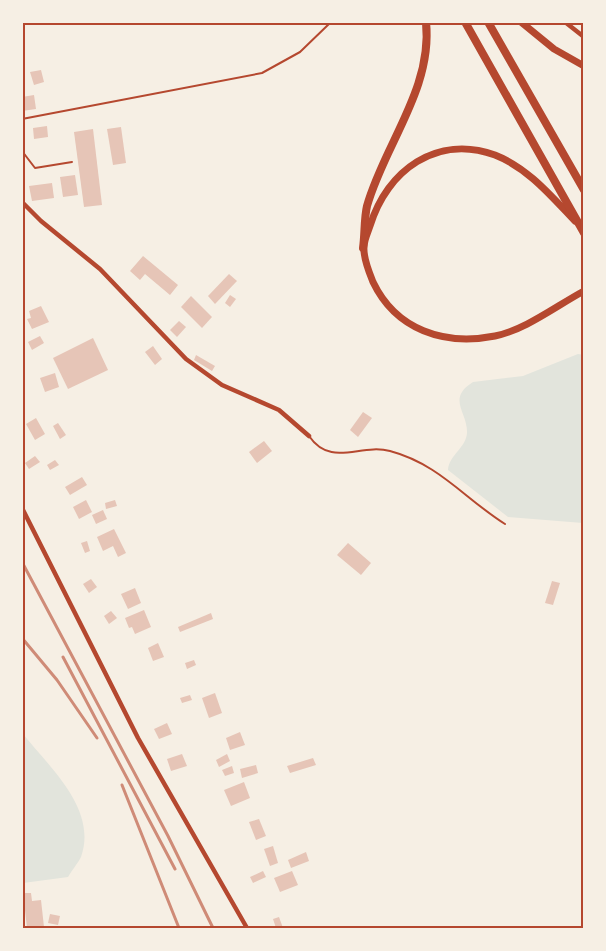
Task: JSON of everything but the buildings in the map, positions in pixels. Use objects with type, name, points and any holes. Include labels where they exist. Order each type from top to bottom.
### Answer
[{"type":"highway","points":[[363,248],[367,207],[410,108],[423,63],[426,22]]},
{"type":"highway","points":[[465,22],[584,233]]},
{"type":"highway","points":[[488,22],[584,190]]},
{"type":"main road","points":[[521,22],[554,50],[584,66]]},
{"type":"main road","points":[[579,225],[535,178],[497,156],[472,149],[440,151],[417,160],[391,184],[375,209],[363,248],[368,271],[381,298],[411,326],[433,336],[452,339],[498,335],[584,291]]},
{"type":"street","points":[[565,22],[584,37]]},
{"type":"street","points":[[22,202],[41,221],[100,269],[186,358],[222,385],[279,410],[309,436]]},
{"type":"street","points":[[22,508],[138,738],[247,928]]},
{"type":"lane","points":[[22,119],[262,73],[300,52],[331,22]]},
{"type":"lane","points":[[22,151],[35,168],[72,162]]},
{"type":"lane","points":[[22,406],[23,377]]},
{"type":"lane","points":[[309,436],[316,447],[328,452],[346,453],[378,449],[392,451],[449,480],[478,505],[506,524]]},
{"type":"shaded area","points":[[578,354],[584,355],[583,523],[508,517],[448,470],[451,460],[464,443],[467,433],[460,406],[461,394],[473,382],[523,376]]},
{"type":"shaded area","points":[[23,734],[68,790],[83,822],[84,839],[81,857],[68,877],[23,883]]},
{"type":"railway","points":[[22,562],[168,836],[213,928]]},
{"type":"railway","points":[[22,638],[57,680],[97,738]]},
{"type":"railway","points":[[63,657],[175,869]]},
{"type":"railway","points":[[122,785],[179,928]]}]
